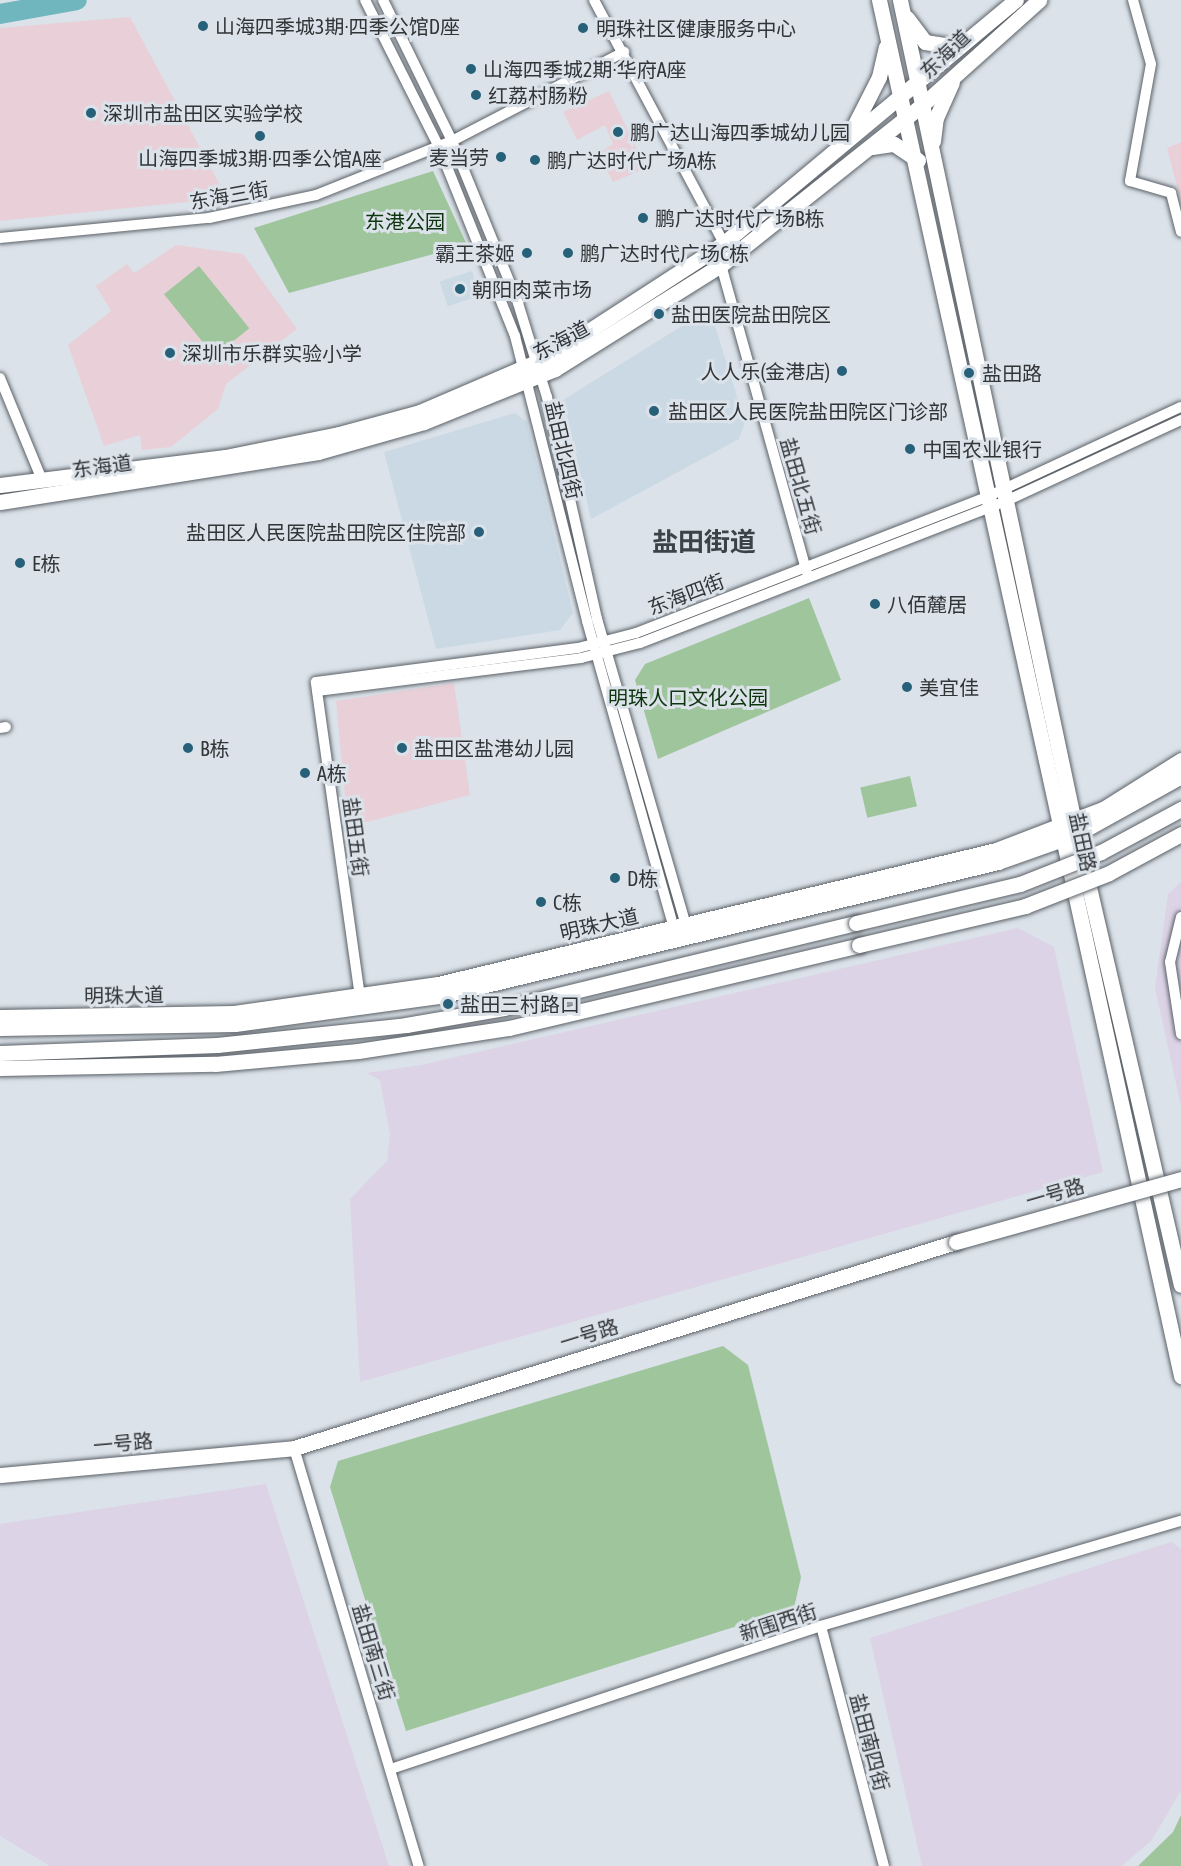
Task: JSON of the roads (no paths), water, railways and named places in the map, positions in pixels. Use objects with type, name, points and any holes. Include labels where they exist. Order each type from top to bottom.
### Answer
[{"type":"street","name":"盐田北四街","points":[[365,0],[440,147],[532,372]]},
{"type":"street","name":"盐田北四街","points":[[384,0],[452,141],[502,259],[600,648],[680,927]]},
{"type":"street","points":[[594,0],[624,52],[724,243]]},
{"type":"street","name":"盐田路","points":[[879,0],[900,98],[918,160],[992,501],[1060,835],[1181,1376]]},
{"type":"street","name":"东海道","points":[[0,502],[318,452],[424,422],[532,372],[629,309],[724,243],[1016,0]]},
{"type":"street","name":"东海道","points":[[0,484],[42,480],[319,439],[420,412],[594,348],[721,265],[921,106],[1039,0]]},
{"type":"street","points":[[1133,0],[1151,63],[1130,181],[1171,194],[1181,232]]},
{"type":"street","points":[[902,6],[925,42],[957,47]]},
{"type":"street","name":"盐田路","points":[[902,6],[915,86],[932,153],[1007,494],[1076,828],[1181,1285]]},
{"type":"street","points":[[847,139],[879,77],[887,38]]},
{"type":"street","name":"东海三街","points":[[0,238],[263,209],[344,186],[440,147],[624,52]]},
{"type":"street","points":[[932,153],[936,118],[964,66]]},
{"type":"street","points":[[863,150],[894,144],[918,160]]},
{"type":"street","name":"盐田北五街","points":[[721,265],[807,572]]},
{"type":"street","points":[[0,378],[42,480]]},
{"type":"street","name":"东海四街","points":[[316,687],[600,648],[992,501],[1181,408]]},
{"type":"street","name":"东海四街","points":[[1007,494],[1181,420]]},
{"type":"street","name":"盐田五街","points":[[316,687],[360,998]]},
{"type":"street","name":"明珠大道","points":[[1076,828],[1181,760]]},
{"type":"street","name":"明珠大道","points":[[0,1028],[235,1024],[375,1008],[937,879],[1060,835],[1181,776]]},
{"type":"street","points":[[0,1053],[141,1049],[355,1032],[451,1018],[1020,884],[1101,852],[1181,809]]},
{"type":"street","points":[[0,1068],[141,1065],[290,1057],[456,1037],[1025,906],[1109,873],[1181,834]]},
{"type":"street","name":"明珠大道","points":[[0,1017],[234,1013],[360,998],[680,927],[1060,835]]},
{"type":"street","points":[[1181,917],[1170,962],[1181,1034]]},
{"type":"street","name":"一号路","points":[[0,1475],[294,1448],[956,1242],[1181,1179]]},
{"type":"street","name":"盐田南三街","points":[[294,1448],[419,1866]]},
{"type":"street","name":"新围西街","points":[[391,1769],[821,1626],[1181,1521]]},
{"type":"street","name":"盐田南四街","points":[[821,1626],[884,1866]]},
{"type":"waterway","points":[[0,14],[77,0]]},
{"type":"place","name":"山海四季城3期·四季公馆D座","points":[[203,26]]},
{"type":"place","name":"明珠社区健康服务中心","points":[[583,28]]},
{"type":"place","name":"山海四季城2期·华府A座","points":[[471,69]]},
{"type":"place","name":"红荔村肠粉","points":[[476,95]]},
{"type":"place","name":"深圳市盐田区实验学校","points":[[91,113]]},
{"type":"place","name":"鹏广达山海四季城幼儿园","points":[[618,132]]},
{"type":"place","name":"山海四季城3期·四季公馆A座","points":[[260,136]]},
{"type":"place","name":"麦当劳","points":[[501,157]]},
{"type":"place","name":"鹏广达时代广场A栋","points":[[535,160]]},
{"type":"place","name":"鹏广达时代广场B栋","points":[[643,218]]},
{"type":"place","name":"霸王茶姬","points":[[527,253]]},
{"type":"place","name":"鹏广达时代广场C栋","points":[[568,253]]},
{"type":"place","name":"朝阳肉菜市场","points":[[460,289]]},
{"type":"place","name":"盐田医院盐田院区","points":[[659,314]]},
{"type":"place","name":"深圳市乐群实验小学","points":[[170,353]]},
{"type":"place","name":"人人乐(金港店)","points":[[842,371]]},
{"type":"place","name":"盐田路","points":[[969,373]]},
{"type":"place","name":"盐田区人民医院盐田院区门诊部","points":[[654,411]]},
{"type":"place","name":"中国农业银行","points":[[910,449]]},
{"type":"place","name":"盐田区人民医院盐田院区住院部","points":[[479,532]]},
{"type":"place","name":"E栋","points":[[20,563]]},
{"type":"place","name":"八佰麓居","points":[[875,604]]},
{"type":"place","name":"美宜佳","points":[[907,687]]},
{"type":"place","name":"B栋","points":[[188,748]]},
{"type":"place","name":"盐田区盐港幼儿园","points":[[402,748]]},
{"type":"place","name":"A栋","points":[[305,773]]},
{"type":"place","name":"D栋","points":[[615,878]]},
{"type":"place","name":"C栋","points":[[541,902]]},
{"type":"place","name":"盐田三村路口","points":[[448,1004]]},
{"type":"district","name":"盐田街道","points":[[704,543]]},
{"type":"park label","name":"东港公园","points":[[405,221]]},
{"type":"park label","name":"明珠人口文化公园","points":[[688,697]]}]
